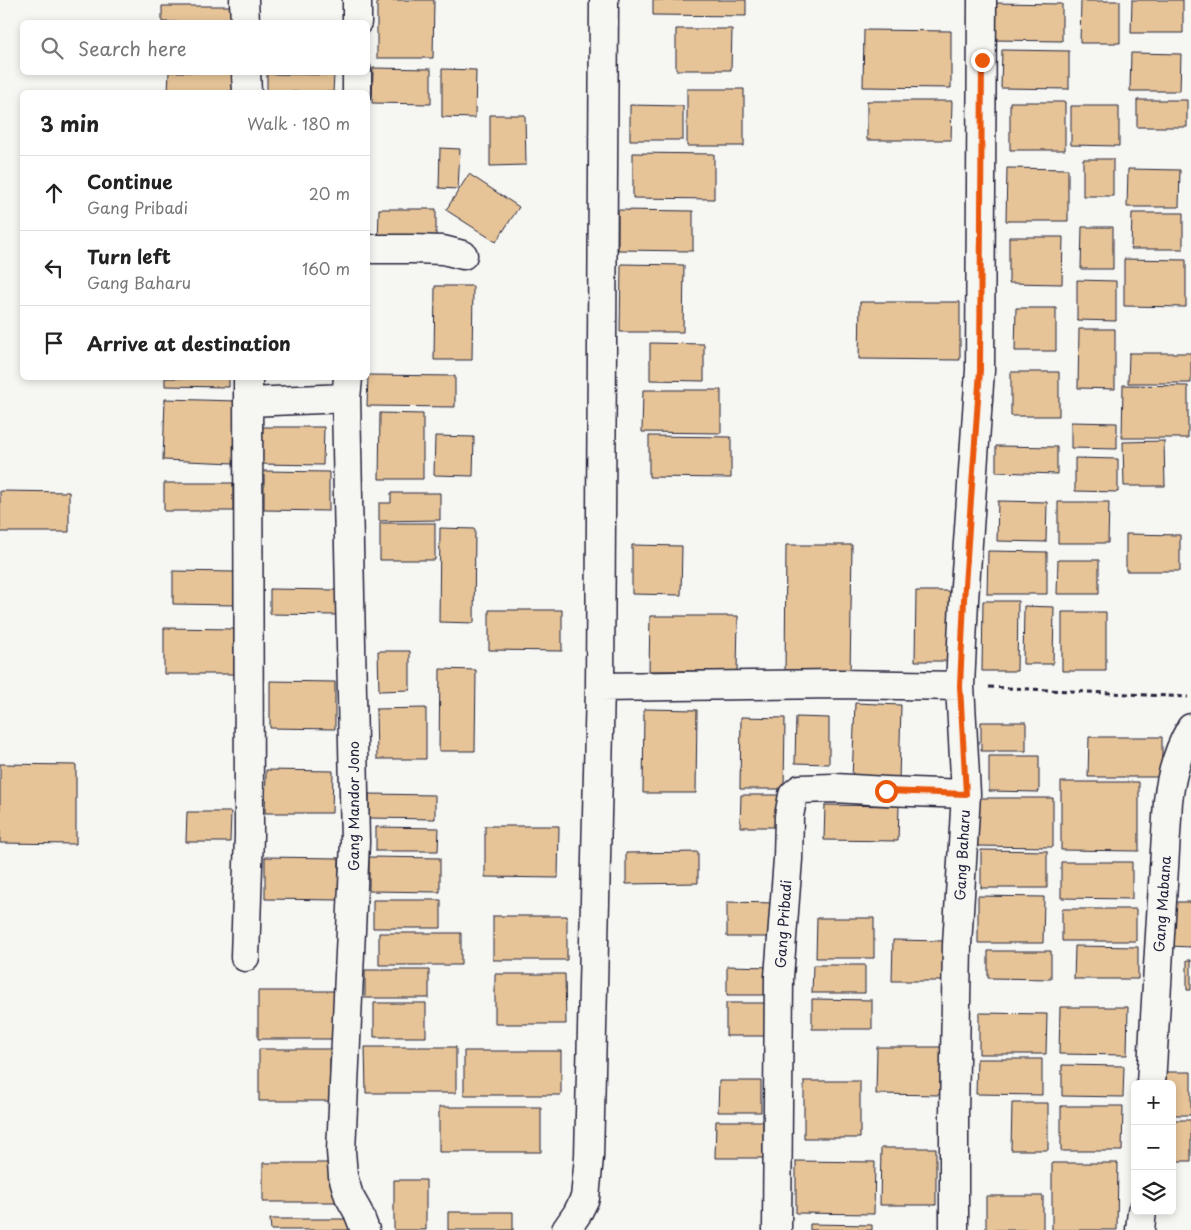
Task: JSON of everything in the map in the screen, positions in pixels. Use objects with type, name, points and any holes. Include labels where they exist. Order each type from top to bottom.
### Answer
[{"type":"street","points":[[244,0],[245,20]]},
{"type":"street","points":[[357,0],[357,20]]},
{"type":"street","points":[[566,1230],[585,1198],[589,1158],[600,687],[604,0]]},
{"type":"street","name":"Gang Baharu","points":[[954,1230],[957,945],[966,794],[960,686],[980,370],[982,0]]},
{"type":"street","points":[[246,75],[246,90]]},
{"type":"street","points":[[357,75],[357,90]]},
{"type":"street","points":[[370,249],[412,248],[443,250],[463,255]]},
{"type":"street","points":[[245,957],[249,835],[248,390],[347,388]]},
{"type":"street","name":"Gang Mandor Jono","points":[[347,388],[355,842],[341,1151],[343,1176],[365,1230]]},
{"type":"street","points":[[600,687],[839,684],[960,686]]},
{"type":"street","name":"Gang Mabana","points":[[1151,1080],[1168,801],[1170,784],[1180,749],[1191,728]]},
{"type":"street","name":"Gang Pribadi","points":[[777,1230],[779,977],[788,859],[789,816],[793,795],[800,789],[835,788],[966,794]]},
{"type":"street","points":[[1140,1230],[1142,1215]]},
{"type":"path","points":[[960,686],[1191,697]]},
{"type":"building","points":[[377,0],[434,0],[433,58],[377,58]]},
{"type":"building","points":[[653,0],[746,0],[746,16],[653,15]]},
{"type":"building","points":[[1132,0],[1183,0],[1183,33],[1131,33]]},
{"type":"building","points":[[1081,1],[1120,1],[1120,43],[1080,43]]},
{"type":"building","points":[[994,3],[1062,4],[1062,41],[994,40]]},
{"type":"building","points":[[162,6],[240,6],[240,20],[162,20]]},
{"type":"building","points":[[676,29],[732,29],[731,70],[676,70]]},
{"type":"building","points":[[864,30],[951,31],[951,88],[863,87]]},
{"type":"building","points":[[1002,50],[1069,51],[1069,89],[1001,88]]},
{"type":"building","points":[[1131,53],[1181,54],[1180,91],[1130,91]]},
{"type":"building","points":[[373,68],[431,69],[431,104],[372,103]]},
{"type":"building","points":[[442,69],[476,70],[475,118],[442,117]]},
{"type":"building","points":[[169,75],[237,75],[237,90],[168,90]]},
{"type":"building","points":[[267,75],[334,75],[333,90],[267,90]]},
{"type":"building","points":[[687,89],[744,89],[744,146],[687,146]]},
{"type":"building","points":[[1137,100],[1187,100],[1187,127],[1137,127]]},
{"type":"building","points":[[867,101],[952,101],[951,140],[867,140]]},
{"type":"building","points":[[1010,102],[1065,102],[1065,150],[1010,150]]},
{"type":"building","points":[[630,105],[683,106],[683,140],[630,140]]},
{"type":"building","points":[[1071,106],[1119,106],[1119,146],[1071,145]]},
{"type":"building","points":[[490,115],[525,115],[526,165],[490,166]]},
{"type":"building","points":[[440,148],[460,149],[458,189],[439,188]]},
{"type":"building","points":[[633,153],[714,154],[714,199],[633,198]]},
{"type":"building","points":[[1083,159],[1113,159],[1113,196],[1083,196]]},
{"type":"building","points":[[1007,168],[1068,169],[1068,221],[1006,221]]},
{"type":"building","points":[[1128,169],[1180,170],[1179,207],[1127,207]]},
{"type":"building","points":[[469,174],[519,207],[496,242],[446,210]]},
{"type":"building","points":[[379,209],[436,209],[436,247],[378,247]]},
{"type":"building","points":[[618,210],[693,211],[693,251],[618,250]]},
{"type":"building","points":[[1132,213],[1183,213],[1183,249],[1131,249]]},
{"type":"building","points":[[1082,227],[1113,227],[1113,269],[1081,269]]},
{"type":"building","points":[[1009,237],[1063,237],[1062,284],[1009,283]]},
{"type":"building","points":[[1124,259],[1186,260],[1186,307],[1124,306]]},
{"type":"building","points":[[621,264],[684,265],[683,332],[620,332]]},
{"type":"building","points":[[1077,280],[1116,281],[1116,321],[1077,320]]},
{"type":"building","points":[[435,286],[473,286],[472,360],[434,360]]},
{"type":"building","points":[[860,302],[960,302],[960,360],[859,359]]},
{"type":"building","points":[[1016,308],[1056,308],[1056,351],[1015,351]]},
{"type":"building","points":[[1079,329],[1115,329],[1115,389],[1078,388]]},
{"type":"building","points":[[650,343],[704,344],[704,381],[650,380]]},
{"type":"building","points":[[1129,353],[1191,353],[1191,383],[1128,383]]},
{"type":"building","points":[[1011,372],[1059,372],[1059,416],[1011,416]]},
{"type":"building","points":[[370,375],[455,376],[455,407],[367,406],[368,380],[370,380]]},
{"type":"building","points":[[165,380],[229,380],[229,387],[165,386]]},
{"type":"building","points":[[1123,385],[1188,386],[1188,438],[1122,438]]},
{"type":"building","points":[[643,390],[721,390],[721,433],[642,432]]},
{"type":"building","points":[[165,399],[236,401],[234,463],[163,460]]},
{"type":"building","points":[[380,413],[423,414],[423,479],[379,479]]},
{"type":"building","points":[[1071,422],[1117,423],[1117,449],[1071,448]]},
{"type":"building","points":[[259,427],[324,427],[323,465],[259,464]]},
{"type":"building","points":[[435,436],[474,437],[473,476],[434,475]]},
{"type":"building","points":[[649,436],[731,437],[731,478],[649,477]]},
{"type":"building","points":[[1164,441],[1165,486],[1124,486],[1123,442]]},
{"type":"building","points":[[996,446],[1057,447],[1057,474],[996,472]]},
{"type":"building","points":[[1075,458],[1118,459],[1118,492],[1075,491]]},
{"type":"building","points":[[264,471],[329,472],[329,511],[264,510]]},
{"type":"building","points":[[164,483],[233,483],[233,511],[164,511]]},
{"type":"building","points":[[0,491],[69,492],[69,532],[0,532]]},
{"type":"building","points":[[391,493],[440,493],[440,520],[379,521],[379,503],[391,503]]},
{"type":"building","points":[[998,501],[1047,502],[1046,542],[997,541]]},
{"type":"building","points":[[1058,502],[1109,502],[1108,543],[1058,543]]},
{"type":"building","points":[[380,523],[435,523],[435,560],[380,560]]},
{"type":"building","points":[[440,528],[475,529],[474,623],[439,622]]},
{"type":"building","points":[[1126,534],[1180,535],[1180,571],[1126,571]]},
{"type":"building","points":[[632,545],[682,546],[681,595],[632,594]]},
{"type":"building","points":[[786,545],[852,545],[850,677],[785,676]]},
{"type":"building","points":[[988,551],[1047,552],[1047,594],[987,594]]},
{"type":"building","points":[[1058,560],[1099,560],[1099,594],[1057,594]]},
{"type":"building","points":[[173,571],[234,572],[234,605],[173,604]]},
{"type":"building","points":[[270,589],[336,590],[336,615],[270,614]]},
{"type":"building","points":[[916,591],[959,591],[958,661],[915,661]]},
{"type":"building","points":[[983,601],[1018,601],[1017,671],[982,671]]},
{"type":"building","points":[[1024,606],[1054,607],[1053,664],[1023,664]]},
{"type":"building","points":[[489,610],[562,610],[562,651],[489,650]]},
{"type":"building","points":[[1062,612],[1106,612],[1106,671],[1062,671]]},
{"type":"building","points":[[650,616],[738,616],[737,671],[649,671]]},
{"type":"building","points":[[164,628],[234,629],[234,674],[164,674]]},
{"type":"building","points":[[378,651],[410,651],[410,690],[379,691]]},
{"type":"building","points":[[440,669],[476,670],[475,751],[439,751]]},
{"type":"building","points":[[270,681],[335,682],[335,729],[270,728]]},
{"type":"building","points":[[855,703],[901,705],[899,781],[852,779]]},
{"type":"building","points":[[426,708],[426,759],[377,759],[376,709]]},
{"type":"building","points":[[644,709],[697,710],[696,793],[643,793]]},
{"type":"building","points":[[741,717],[785,718],[784,789],[740,789]]},
{"type":"building","points":[[796,717],[829,718],[829,764],[795,763]]},
{"type":"building","points":[[981,722],[1026,722],[1026,751],[981,751]]},
{"type":"building","points":[[1089,737],[1162,737],[1162,777],[1088,777]]},
{"type":"building","points":[[989,756],[1039,756],[1039,792],[989,791]]},
{"type":"building","points":[[0,764],[76,765],[76,844],[0,843]]},
{"type":"building","points":[[266,770],[333,771],[332,813],[265,813]]},
{"type":"building","points":[[1061,782],[1139,782],[1139,851],[1061,850]]},
{"type":"building","points":[[369,794],[435,795],[435,819],[369,818]]},
{"type":"building","points":[[741,795],[779,795],[778,827],[740,827]]},
{"type":"building","points":[[977,798],[1053,798],[1053,847],[976,846]]},
{"type":"building","points":[[825,805],[899,806],[898,841],[824,840]]},
{"type":"building","points":[[187,812],[231,812],[230,842],[186,842]]},
{"type":"building","points":[[485,826],[559,826],[558,878],[485,877]]},
{"type":"building","points":[[376,827],[439,828],[438,851],[376,851]]},
{"type":"building","points":[[981,850],[1047,851],[1047,888],[981,888]]},
{"type":"building","points":[[698,852],[698,883],[626,884],[626,853]]},
{"type":"building","points":[[265,857],[339,858],[339,900],[265,899]]},
{"type":"building","points":[[369,857],[440,858],[440,892],[369,891]]},
{"type":"building","points":[[1061,862],[1132,862],[1132,899],[1061,898]]},
{"type":"building","points":[[978,896],[1044,897],[1043,943],[978,943]]},
{"type":"building","points":[[373,900],[441,900],[441,928],[373,928]]},
{"type":"building","points":[[727,902],[774,903],[773,937],[727,937]]},
{"type":"building","points":[[1170,902],[1191,902],[1191,947],[1169,946]]},
{"type":"building","points":[[1062,909],[1136,909],[1136,941],[1062,941]]},
{"type":"building","points":[[493,916],[567,916],[567,960],[493,960]]},
{"type":"building","points":[[817,918],[874,918],[874,958],[816,958]]},
{"type":"building","points":[[379,933],[461,933],[461,965],[379,965]]},
{"type":"building","points":[[893,940],[944,941],[944,981],[892,981]]},
{"type":"building","points":[[1075,946],[1138,947],[1138,979],[1074,979]]},
{"type":"building","points":[[988,951],[1051,951],[1051,979],[988,978]]},
{"type":"building","points":[[1187,960],[1191,960],[1191,990],[1187,990]]},
{"type":"building","points":[[813,965],[865,965],[865,993],[812,993]]},
{"type":"building","points":[[727,966],[772,967],[771,995],[727,995]]},
{"type":"building","points":[[365,970],[429,970],[429,998],[365,998]]},
{"type":"building","points":[[495,974],[565,974],[566,1024],[495,1024]]},
{"type":"building","points":[[258,991],[343,991],[343,1039],[258,1039]]},
{"type":"building","points":[[812,999],[872,1000],[872,1029],[812,1029]]},
{"type":"building","points":[[374,1003],[426,1003],[426,1037],[374,1037]]},
{"type":"building","points":[[726,1003],[772,1003],[772,1036],[726,1036]]},
{"type":"building","points":[[1060,1007],[1128,1007],[1127,1055],[1059,1054]]},
{"type":"building","points":[[979,1013],[1047,1014],[1046,1054],[979,1054]]},
{"type":"building","points":[[365,1047],[456,1047],[456,1093],[366,1093]]},
{"type":"building","points":[[877,1047],[941,1047],[941,1095],[876,1094]]},
{"type":"building","points":[[259,1049],[330,1049],[330,1101],[259,1101]]},
{"type":"building","points":[[464,1051],[561,1051],[561,1095],[464,1095]]},
{"type":"building","points":[[977,1059],[1042,1059],[1042,1095],[976,1094]]},
{"type":"building","points":[[1062,1065],[1124,1066],[1123,1097],[1062,1096]]},
{"type":"building","points":[[1163,1072],[1191,1072],[1191,1115],[1176,1115],[1176,1080],[1163,1080]]},
{"type":"building","points":[[719,1081],[761,1081],[761,1112],[718,1112]]},
{"type":"building","points":[[804,1081],[860,1081],[860,1138],[804,1138]]},
{"type":"building","points":[[1012,1103],[1048,1103],[1048,1150],[1011,1150]]},
{"type":"building","points":[[1061,1106],[1123,1106],[1122,1151],[1061,1151]]},
{"type":"building","points":[[439,1107],[541,1107],[541,1152],[439,1152]]},
{"type":"building","points":[[1176,1120],[1191,1120],[1191,1161],[1176,1161]]},
{"type":"building","points":[[716,1121],[763,1121],[763,1158],[715,1158]]},
{"type":"building","points":[[881,1148],[936,1148],[936,1205],[880,1205]]},
{"type":"building","points":[[796,1161],[875,1162],[874,1214],[796,1213]]},
{"type":"building","points":[[263,1163],[337,1163],[338,1202],[263,1202]]},
{"type":"building","points":[[1052,1163],[1118,1163],[1117,1230],[1052,1230]]},
{"type":"building","points":[[394,1180],[426,1180],[426,1230],[394,1230]]},
{"type":"building","points":[[986,1196],[1043,1196],[1043,1230],[986,1230]]},
{"type":"building","points":[[448,1212],[513,1212],[513,1230],[448,1230]]},
{"type":"building","points":[[270,1219],[353,1219],[353,1230],[271,1230]]},
{"type":"building","points":[[810,1224],[872,1225],[872,1230],[810,1230]]},
{"type":"route","points":[[886,791],[966,794],[960,686],[980,370],[982,60]]}]
